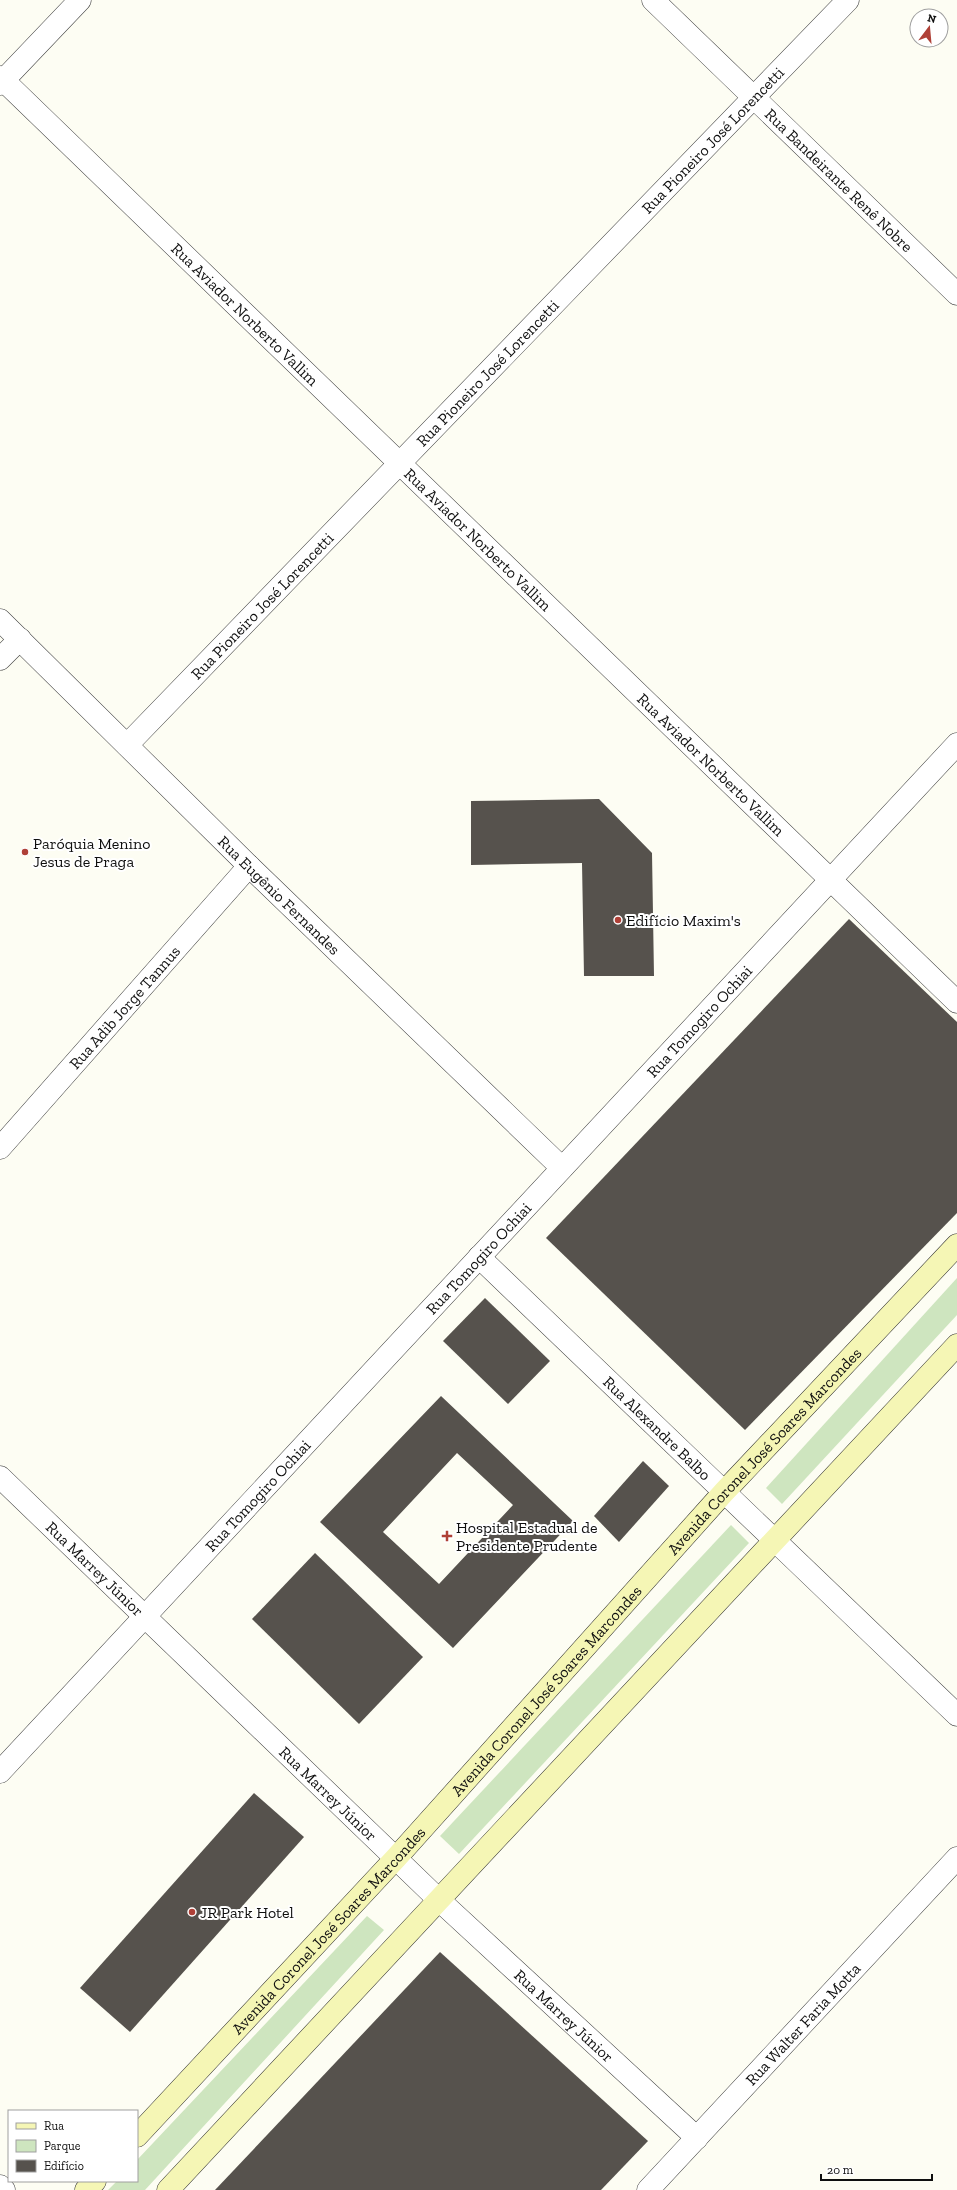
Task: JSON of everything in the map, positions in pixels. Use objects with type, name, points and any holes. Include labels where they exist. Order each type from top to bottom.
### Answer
[{"type":"main road","name":"Avenida Coronel José Soares Marcondes","points":[[138,2135],[396,1858],[724,1492],[957,1246]]},
{"type":"main road","points":[[168,2190],[957,1345]]},
{"type":"main road","points":[[86,2190],[94,2182]]},
{"type":"street","points":[[1,80],[80,0]]},
{"type":"street","name":"Rua Bandeirante Renê Nobre","points":[[652,0],[957,294]]},
{"type":"street","name":"Rua Pioneiro José Lorencetti","points":[[127,745],[848,0]]},
{"type":"street","name":"Rua Aviador Norberto Vallim","points":[[1,80],[400,463],[957,1002]]},
{"type":"street","name":"Rua Eugênio Fernandes","points":[[0,620],[249,866],[562,1168]]},
{"type":"street","points":[[0,659],[20,639]]},
{"type":"street","name":"Rua Tomogiro Ochiai","points":[[0,1772],[957,744]]},
{"type":"street","name":"Rua Adib Jorge Tannus","points":[[0,1148],[249,866]]},
{"type":"street","name":"Rua Alexandre Balbo","points":[[480,1257],[957,1715]]},
{"type":"street","name":"Rua Marrey Júnior","points":[[0,1477],[439,1900],[697,2138]]},
{"type":"street","name":"Rua Walter Faria Motta","points":[[648,2190],[957,1858]]},
{"type":"street","points":[[0,2186],[4,2190]]},
{"type":"green space","points":[[957,1278],[957,1315],[782,1504],[766,1488]]},
{"type":"green space","points":[[731,1525],[749,1543],[459,1854],[440,1836]]},
{"type":"green space","points":[[367,1916],[384,1930],[145,2190],[108,2190],[116,2182],[138,2182],[138,2159]]},
{"type":"building","name":"Edifício Maxim's","points":[[599,799],[652,853],[654,976],[584,976],[582,863],[471,865],[471,801]]},
{"type":"building","points":[[849,919],[957,1022],[957,1213],[745,1430],[546,1238]]},
{"type":"building","points":[[485,1298],[550,1361],[508,1404],[443,1341]]},
{"type":"building","points":[[441,1396],[573,1521],[453,1648],[320,1522]],"holes":[[[457,1453],[513,1505],[439,1584],[383,1532]]]},
{"type":"building","points":[[643,1461],[669,1486],[619,1542],[594,1516]]},
{"type":"building","points":[[315,1553],[423,1657],[359,1724],[252,1619]]},
{"type":"building","name":"JR Park Hotel","points":[[254,1793],[304,1837],[130,2032],[80,1988]]},
{"type":"building","points":[[440,1952],[648,2141],[601,2190],[215,2190]]},
{"type":"place","name":"Paróquia Menino Jesus de Praga","points":[[25,852]]},
{"type":"place","name":"Edifício Maxim's","points":[[618,920]]},
{"type":"place","name":"Hospital Estadual de Presidente Prudente","points":[[447,1536]]},
{"type":"place","name":"JR Park Hotel","points":[[192,1912]]}]
